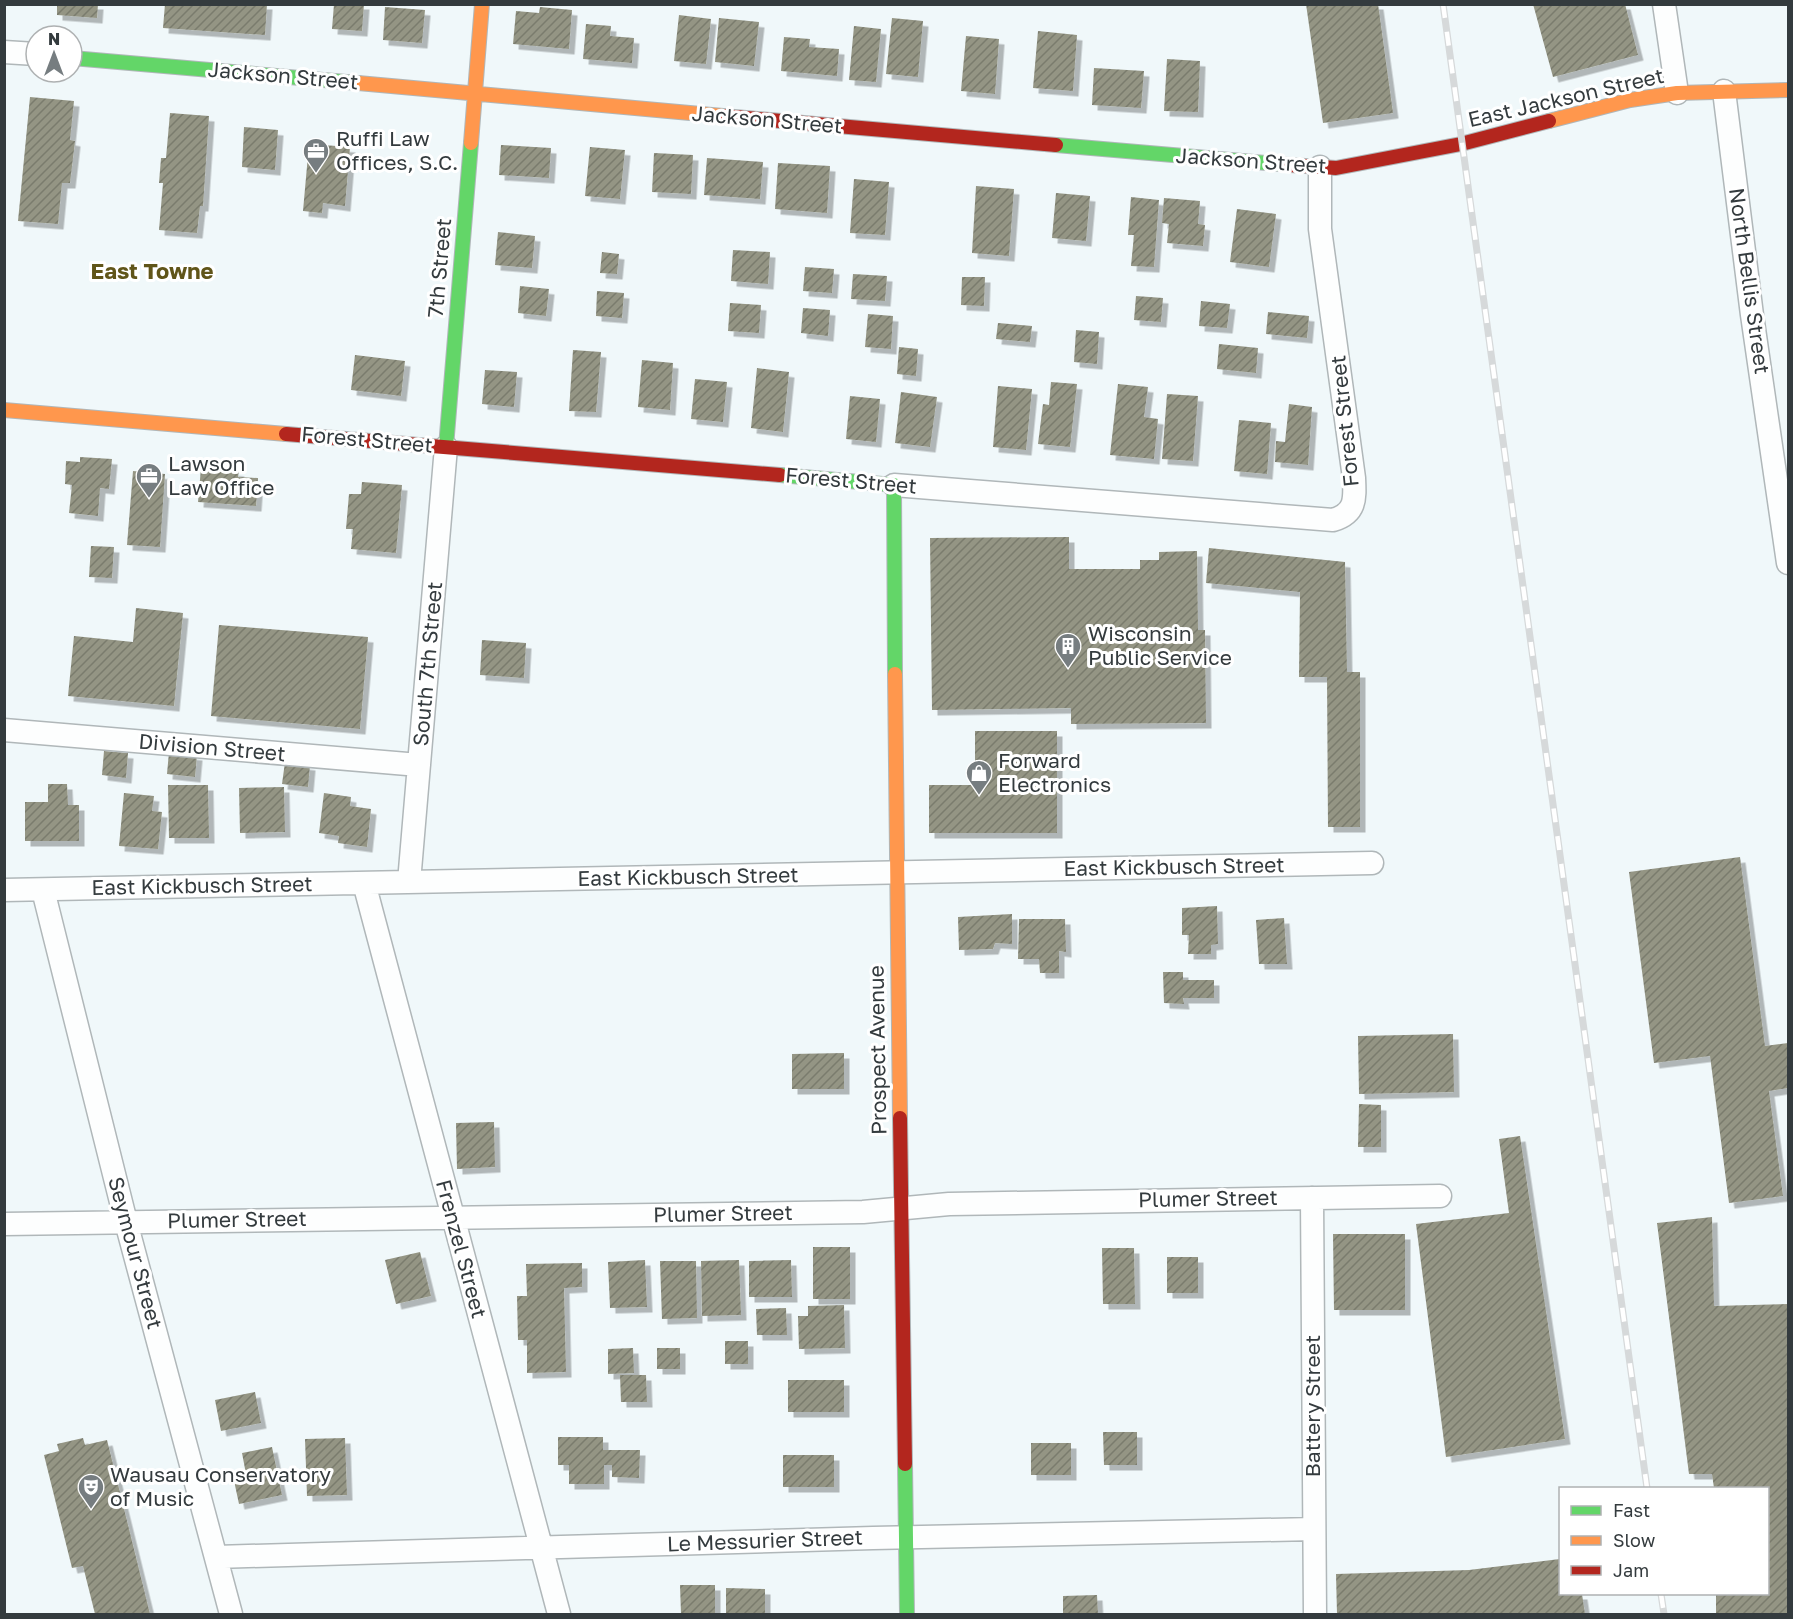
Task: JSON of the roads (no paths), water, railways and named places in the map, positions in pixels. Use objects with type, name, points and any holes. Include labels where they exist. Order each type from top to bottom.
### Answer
[{"type":"street","name":"7th Street","points":[[446,447],[482,4]]},
{"type":"street","points":[[1664,4],[1677,93]]},
{"type":"street","points":[[4,52],[24,53]]},
{"type":"street","name":"Jackson Street","points":[[84,59],[1336,168],[1461,144]]},
{"type":"street","name":"East Jackson Street","points":[[1461,144],[1630,100],[1677,93],[1724,90],[1788,90]]},
{"type":"street","name":"North Bellis Street","points":[[1724,90],[1752,315],[1782,472],[1788,562]]},
{"type":"street","name":"Forest Street","points":[[4,410],[1333,520],[1344,517],[1353,503],[1354,478],[1320,229],[1320,167]]},
{"type":"street","name":"South 7th Street","points":[[409,882],[446,447]]},
{"type":"street","name":"Prospect Avenue","points":[[894,485],[901,1208],[908,1614]]},
{"type":"street","name":"Division Street","points":[[4,730],[419,765]]},
{"type":"street","name":"East Kickbusch Street","points":[[4,890],[1372,863]]},
{"type":"street","name":"Frenzel Street","points":[[364,883],[559,1614]]},
{"type":"street","name":"Seymour Street","points":[[43,890],[126,1222],[231,1614]]},
{"type":"street","name":"Plumer Street","points":[[4,1224],[863,1212],[949,1204],[1440,1196]]},
{"type":"street","name":"Battery Street","points":[[1312,1198],[1316,1614]]},
{"type":"street","name":"Le Messurier Street","points":[[216,1557],[907,1537],[1314,1529]]},
{"type":"railway","points":[[1443,4],[1647,1487]]},
{"type":"railway","points":[[1661,1595],[1664,1614]]},
{"type":"place","name":"Ruffi Law Offices, S.C.","points":[[316,174]]},
{"type":"place","name":"Lawson Law Office","points":[[149,499]]},
{"type":"place","name":"Wisconsin Public Service","points":[[1068,669]]},
{"type":"place","name":"Forward Electronics","points":[[979,796]]},
{"type":"place","name":"Wausau Conservatory of Music","points":[[91,1510]]},
{"type":"district","name":"East Towne","points":[[152,271]]}]
